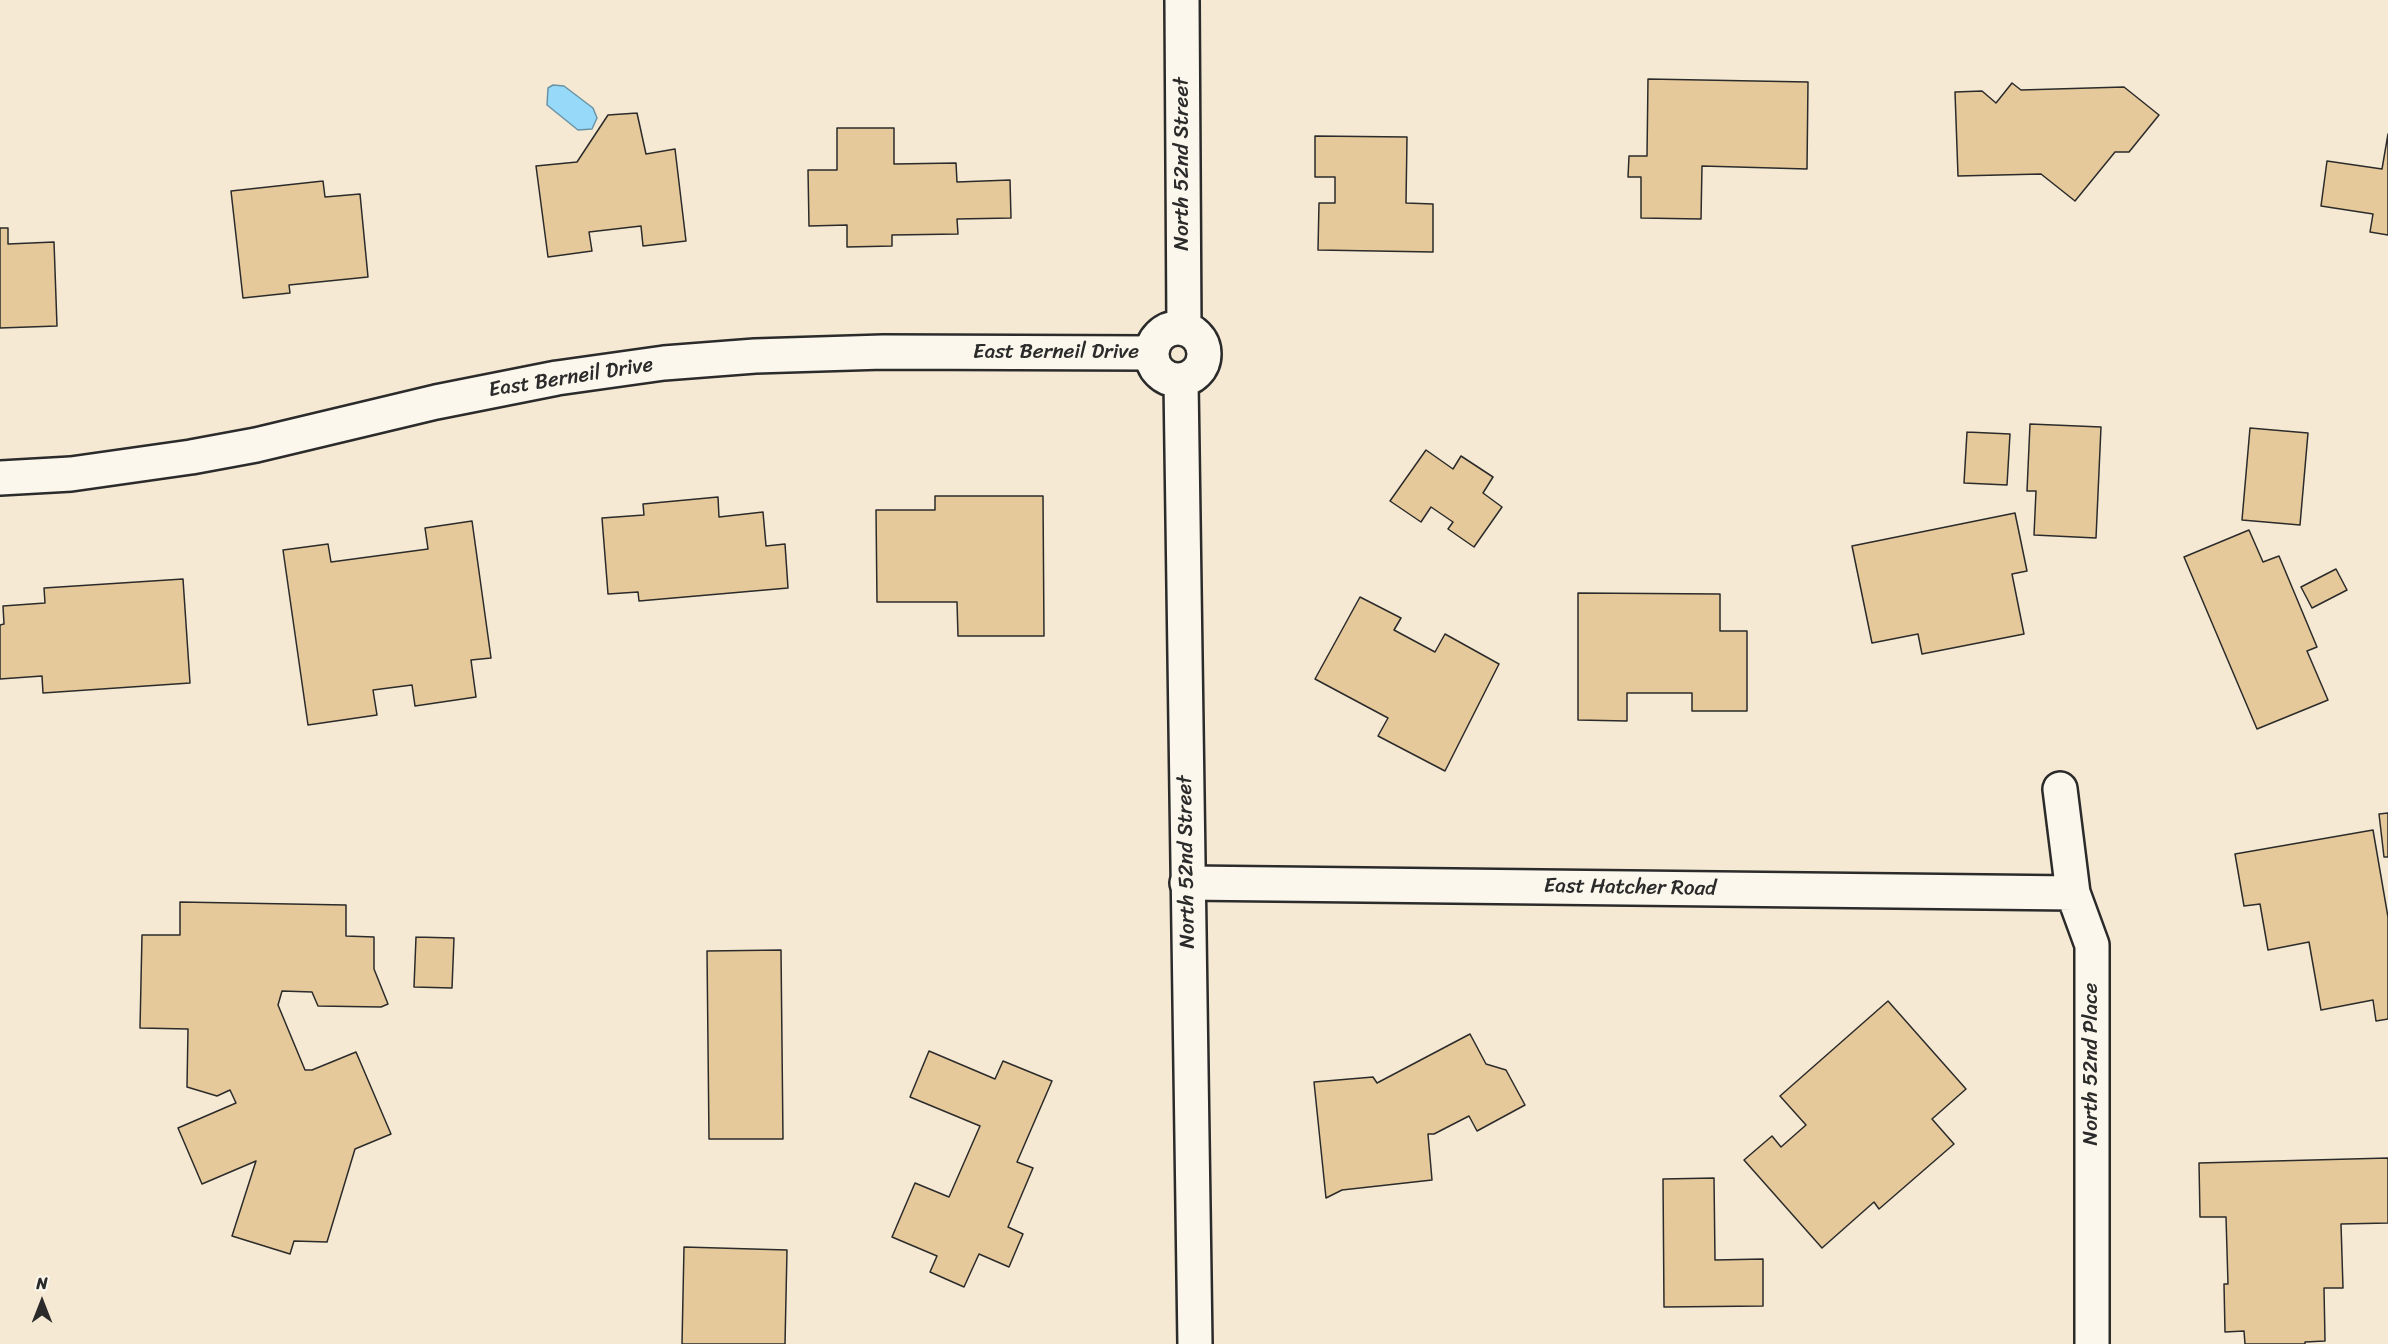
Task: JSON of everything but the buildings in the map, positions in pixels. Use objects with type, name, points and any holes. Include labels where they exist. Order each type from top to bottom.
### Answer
[{"type":"street","name":"North 52nd Street","points":[[1182,0],[1184,329]]},
{"type":"street","points":[[1168,329],[1184,329],[1200,339],[1204,356],[1197,373],[1181,381],[1163,377],[1157,371],[1151,353],[1152,345],[1168,329]]},
{"type":"street","name":"East Berneil Drive","points":[[0,478],[71,474],[191,457],[256,445],[448,400],[557,378],[664,363],[755,356],[884,352],[1151,353]]},
{"type":"street","name":"North 52nd Street","points":[[1181,381],[1195,1344]]},
{"type":"street","name":"North 52nd Place","points":[[2060,789],[2073,893],[2092,945],[2092,1344]]},
{"type":"street","name":"East Hatcher Road","points":[[1187,883],[2073,893]]},
{"type":"water","points":[[553,85],[564,86],[593,108],[597,118],[592,129],[578,130],[547,105],[548,88]]}]
